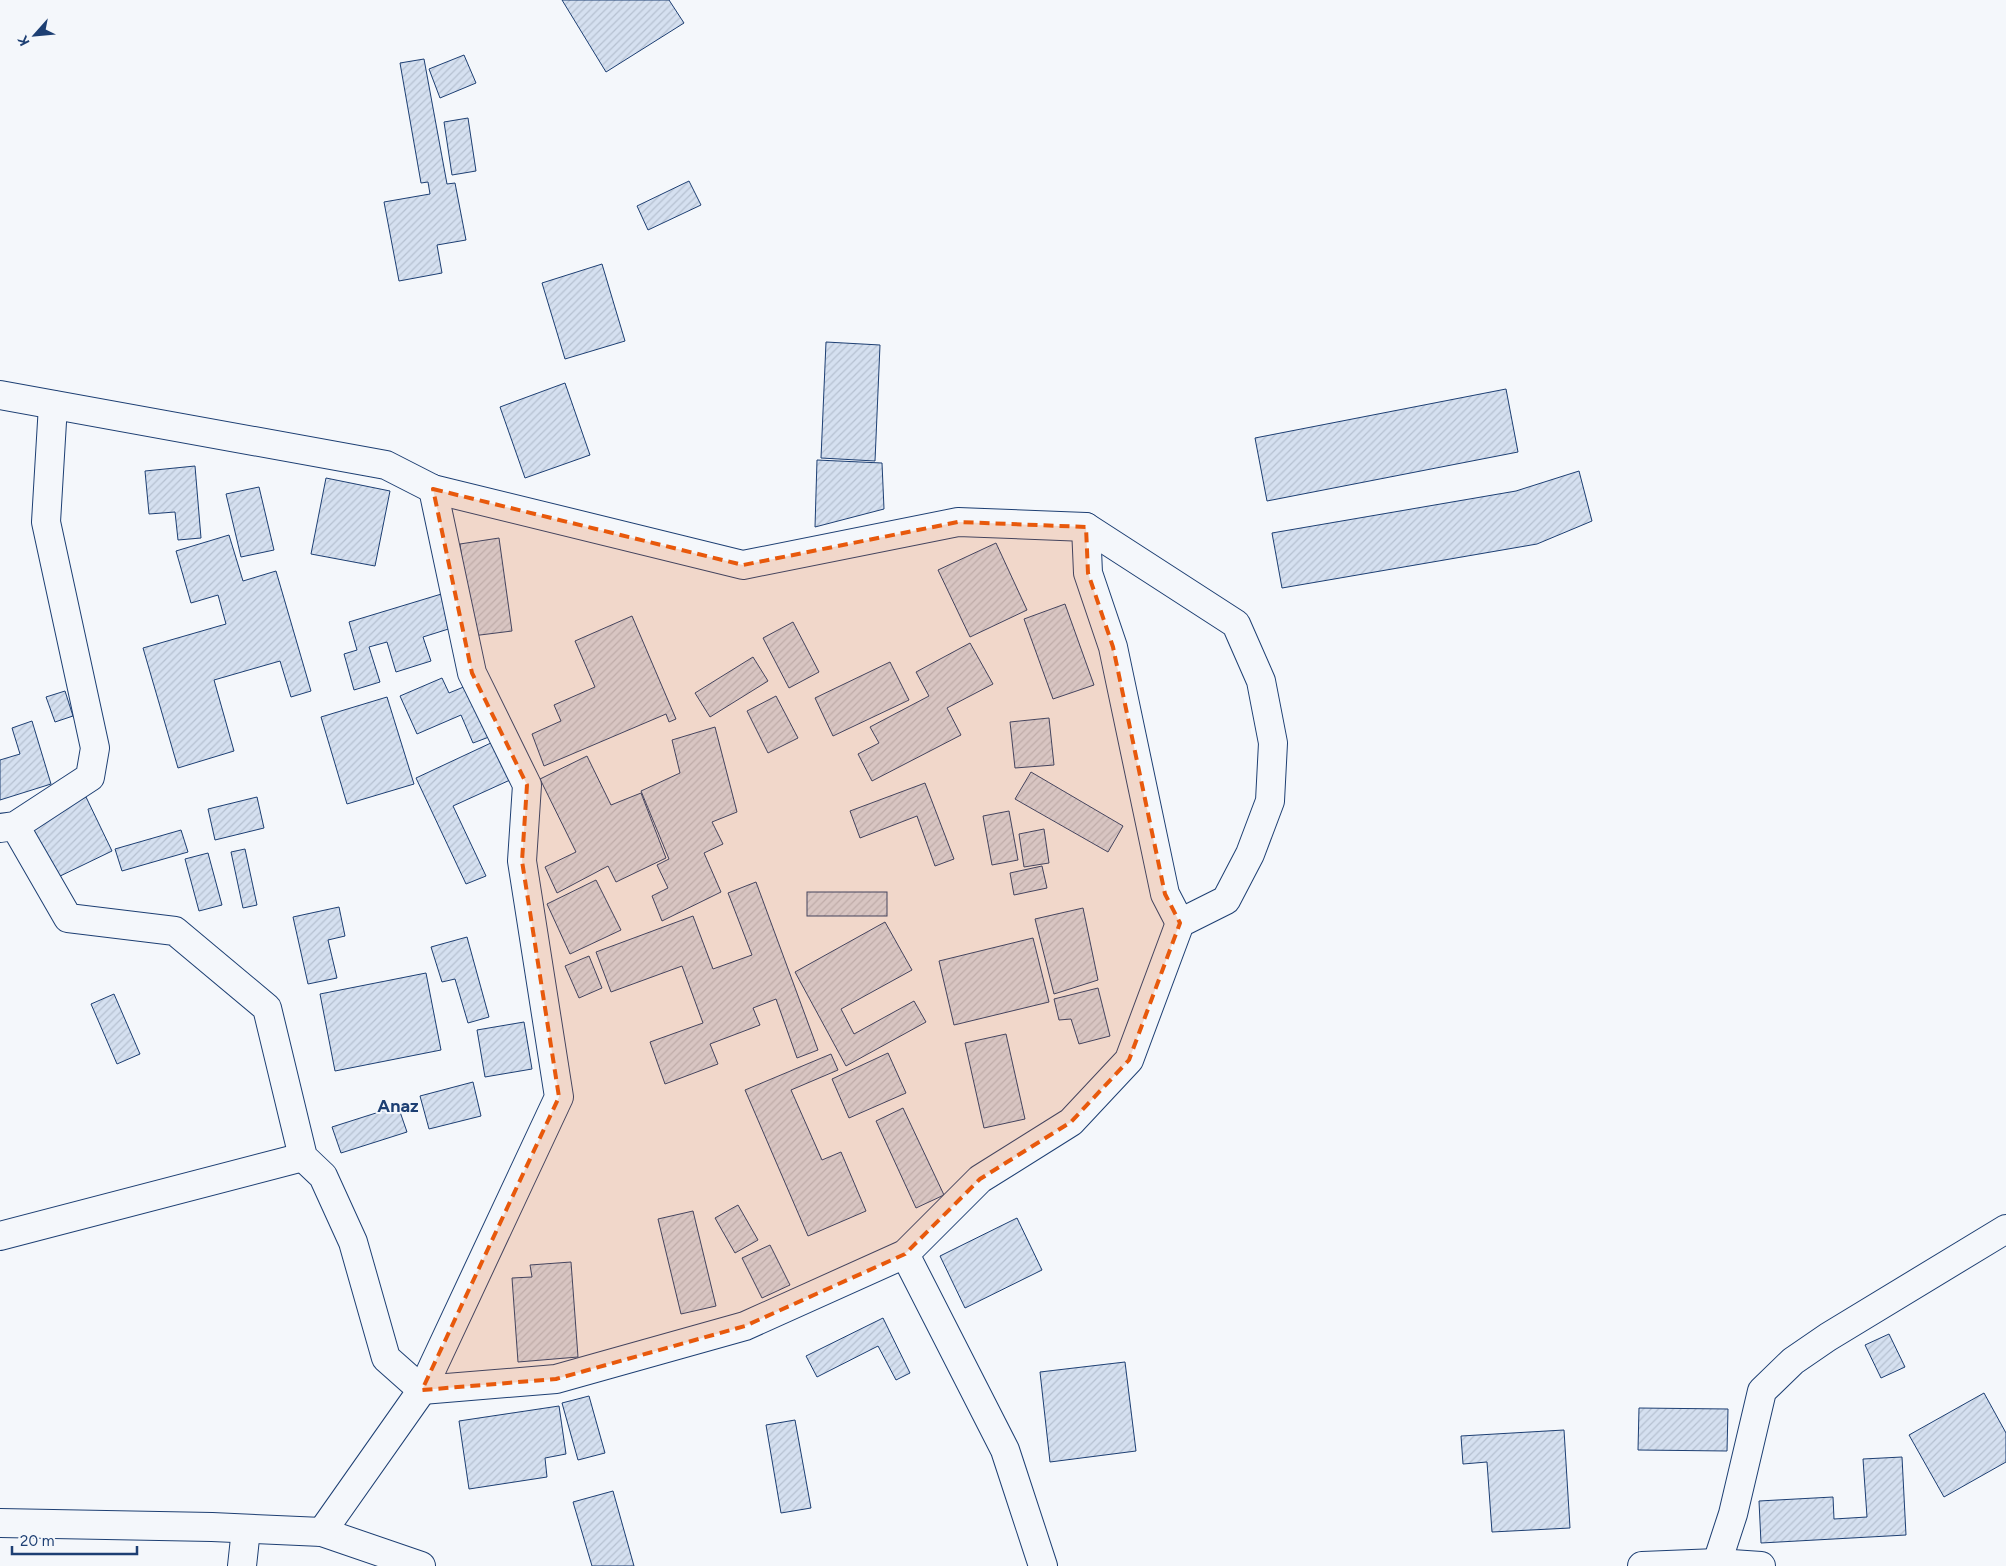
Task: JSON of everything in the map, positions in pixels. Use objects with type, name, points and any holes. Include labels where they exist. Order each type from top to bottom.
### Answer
[{"type":"street","points":[[0,394],[386,465],[433,489],[743,565],[958,522],[1086,527],[1236,624],[1261,681],[1273,743],[1270,801],[1250,854],[1226,900],[1180,924],[1130,1060],[1071,1122],[980,1179],[906,1254],[745,1326],[556,1379],[422,1390],[386,1358],[353,1242],[323,1176],[303,1156],[267,1008],[175,931],[68,918],[7,827],[90,777],[95,748],[46,522],[53,405]]},
{"type":"street","points":[[322,1532],[422,1390],[559,1097],[522,861],[526,785],[472,673],[433,489]]},
{"type":"street","points":[[1086,527],[1088,573],[1112,648],[1165,894],[1180,924]]},
{"type":"street","points":[[0,1236],[303,1156]]},
{"type":"street","points":[[1716,1564],[1733,1514],[1762,1391],[1793,1362],[1828,1337],[2006,1229]]},
{"type":"street","points":[[906,1254],[1005,1450],[1043,1566]]},
{"type":"street","points":[[0,1523],[246,1528],[322,1532],[421,1566]]},
{"type":"street","points":[[242,1566],[246,1528]]},
{"type":"street","points":[[1642,1566],[1716,1564],[1761,1566]]},
{"type":"highlighted area","points":[[433,489],[743,565],[958,522],[1086,527],[1088,573],[1113,647],[1165,894],[1180,923],[1129,1060],[1071,1122],[980,1179],[905,1254],[745,1326],[556,1379],[422,1390],[559,1097],[522,861],[527,785],[472,673]]},
{"type":"building","points":[[562,0],[669,0],[684,23],[606,72]]},
{"type":"building","points":[[464,55],[476,83],[440,98],[429,69]]},
{"type":"building","points":[[424,59],[447,184],[455,183],[466,240],[437,245],[442,273],[399,281],[384,202],[430,194],[428,182],[421,183],[400,63]]},
{"type":"building","points":[[468,118],[476,171],[452,175],[444,122]]},
{"type":"building","points":[[689,181],[701,205],[648,230],[637,206]]},
{"type":"building","points":[[602,264],[625,341],[565,359],[542,283]]},
{"type":"building","points":[[826,342],[880,345],[875,461],[821,458]]},
{"type":"building","points":[[565,383],[590,455],[525,478],[500,407]]},
{"type":"building","points":[[1506,389],[1518,452],[1267,501],[1255,438]]},
{"type":"building","points":[[817,460],[882,463],[884,509],[815,527]]},
{"type":"building","points":[[195,466],[201,538],[178,540],[175,512],[149,514],[145,471]]},
{"type":"building","points":[[1579,471],[1592,521],[1537,544],[1282,588],[1272,533],[1516,491]]},
{"type":"building","points":[[326,478],[390,491],[375,566],[311,554]]},
{"type":"building","points":[[259,487],[274,550],[241,557],[226,494]]},
{"type":"building","points":[[229,535],[243,581],[276,571],[311,691],[291,697],[280,661],[214,680],[234,751],[178,768],[143,648],[226,624],[218,595],[191,603],[176,551]]},
{"type":"building","points":[[499,538],[512,631],[472,636],[460,544]]},
{"type":"building","points":[[996,543],[1027,610],[970,637],[938,570]]},
{"type":"building","points":[[448,592],[458,626],[423,637],[431,661],[396,672],[387,642],[369,647],[380,682],[354,690],[344,654],[357,650],[349,622]]},
{"type":"building","points":[[1065,604],[1094,685],[1053,699],[1024,619]]},
{"type":"building","points":[[632,616],[676,719],[669,722],[666,714],[544,766],[532,734],[561,721],[554,705],[595,687],[575,641]]},
{"type":"building","points":[[793,622],[819,672],[789,688],[763,638]]},
{"type":"building","points":[[970,643],[993,684],[947,708],[961,735],[872,781],[858,754],[879,743],[870,727],[929,696],[916,672]]},
{"type":"building","points":[[753,657],[768,681],[710,717],[695,693]]},
{"type":"building","points":[[890,662],[909,700],[833,736],[815,698]]},
{"type":"building","points":[[442,678],[449,693],[466,686],[489,737],[473,743],[461,715],[417,734],[400,696]]},
{"type":"building","points":[[65,691],[73,716],[55,722],[46,697]]},
{"type":"building","points":[[776,696],[798,738],[768,753],[747,711]]},
{"type":"building","points":[[387,697],[414,784],[347,804],[321,717]]},
{"type":"building","points":[[1049,718],[1054,765],[1015,768],[1010,722]]},
{"type":"building","points":[[32,721],[51,784],[0,800],[0,760],[20,754],[12,728]]},
{"type":"building","points":[[715,727],[737,812],[712,822],[723,844],[704,853],[721,892],[662,921],[652,896],[668,888],[657,865],[669,859],[641,791],[680,773],[672,740]]},
{"type":"building","points":[[493,742],[510,780],[453,806],[486,876],[466,884],[416,778]]},
{"type":"building","points":[[587,756],[611,805],[641,793],[666,858],[616,882],[608,866],[557,893],[545,867],[576,852],[540,779]]},
{"type":"building","points":[[1031,772],[1123,826],[1108,852],[1015,799]]},
{"type":"building","points":[[925,783],[954,859],[935,866],[917,816],[860,838],[850,811]]},
{"type":"building","points":[[86,797],[112,851],[54,879],[27,825]]},
{"type":"building","points":[[257,797],[264,828],[215,840],[208,809]]},
{"type":"building","points":[[1009,811],[1018,860],[992,865],[983,816]]},
{"type":"building","points":[[1044,829],[1049,863],[1024,867],[1019,834]]},
{"type":"building","points":[[181,830],[188,852],[122,871],[115,849]]},
{"type":"building","points":[[245,849],[257,905],[243,908],[231,852]]},
{"type":"building","points":[[208,853],[222,905],[199,911],[185,859]]},
{"type":"building","points":[[1042,866],[1047,888],[1014,895],[1010,873]]},
{"type":"building","points":[[596,880],[621,930],[570,954],[547,904]]},
{"type":"building","points":[[756,882],[818,1050],[797,1058],[776,999],[753,1008],[760,1025],[710,1044],[718,1064],[665,1084],[650,1042],[703,1023],[682,966],[611,992],[596,952],[693,916],[713,969],[752,955],[728,893]]},
{"type":"building","points":[[807,892],[887,892],[887,916],[807,916]]},
{"type":"building","points":[[339,907],[345,936],[328,940],[337,978],[308,984],[293,917]]},
{"type":"building","points":[[1083,908],[1098,980],[1054,994],[1035,919]]},
{"type":"building","points":[[885,922],[912,970],[841,1009],[854,1034],[914,1001],[926,1022],[846,1066],[795,972]]},
{"type":"building","points":[[467,937],[489,1017],[468,1023],[455,979],[442,982],[431,947]]},
{"type":"building","points":[[1033,938],[1049,1002],[954,1025],[939,961]]},
{"type":"building","points":[[589,956],[602,988],[579,998],[565,966]]},
{"type":"building","points":[[426,973],[441,1050],[335,1071],[320,994]]},
{"type":"building","points":[[1098,988],[1110,1036],[1079,1044],[1071,1019],[1059,1020],[1054,999]]},
{"type":"building","points":[[114,994],[140,1054],[117,1064],[91,1004]]},
{"type":"building","points":[[524,1022],[532,1069],[485,1077],[477,1030]]},
{"type":"building","points":[[1006,1034],[1025,1119],[984,1128],[965,1043]]},
{"type":"building","points":[[888,1053],[906,1093],[849,1118],[832,1079]]},
{"type":"building","points":[[831,1054],[838,1070],[791,1090],[822,1160],[841,1152],[866,1211],[808,1236],[745,1090]]},
{"type":"building","points":[[473,1082],[481,1116],[429,1129],[420,1096]]},
{"type":"building","points":[[398,1106],[407,1132],[341,1153],[332,1127]]},
{"type":"building","points":[[903,1108],[944,1195],[916,1208],[876,1121]]},
{"type":"building","points":[[738,1205],[758,1240],[735,1253],[715,1218]]},
{"type":"building","points":[[693,1211],[716,1306],[681,1314],[658,1219]]},
{"type":"building","points":[[1017,1218],[1042,1270],[965,1308],[940,1256]]},
{"type":"building","points":[[770,1245],[790,1285],[762,1298],[742,1258]]},
{"type":"building","points":[[571,1262],[578,1357],[518,1362],[512,1278],[532,1277],[530,1265]]},
{"type":"building","points":[[883,1318],[910,1373],[896,1380],[878,1346],[817,1377],[806,1356]]},
{"type":"building","points":[[1889,1334],[1905,1367],[1881,1378],[1865,1345]]},
{"type":"building","points":[[1125,1362],[1136,1451],[1050,1462],[1040,1372]]},
{"type":"building","points":[[1984,1393],[2006,1433],[2006,1462],[1944,1497],[1909,1435]]},
{"type":"building","points":[[589,1396],[605,1453],[578,1460],[562,1403]]},
{"type":"building","points":[[559,1406],[566,1454],[545,1458],[547,1477],[469,1489],[459,1421]]},
{"type":"building","points":[[1639,1408],[1728,1409],[1727,1451],[1638,1450]]},
{"type":"building","points":[[795,1420],[811,1508],[781,1513],[766,1425]]},
{"type":"building","points":[[1564,1430],[1570,1528],[1492,1532],[1487,1462],[1463,1464],[1461,1436]]},
{"type":"building","points":[[1902,1457],[1906,1535],[1761,1543],[1759,1501],[1833,1497],[1834,1519],[1867,1517],[1863,1459]]},
{"type":"building","points":[[613,1491],[634,1566],[592,1566],[573,1502]]},
{"type":"district","name":"Anaz","points":[[398,1106]]}]
